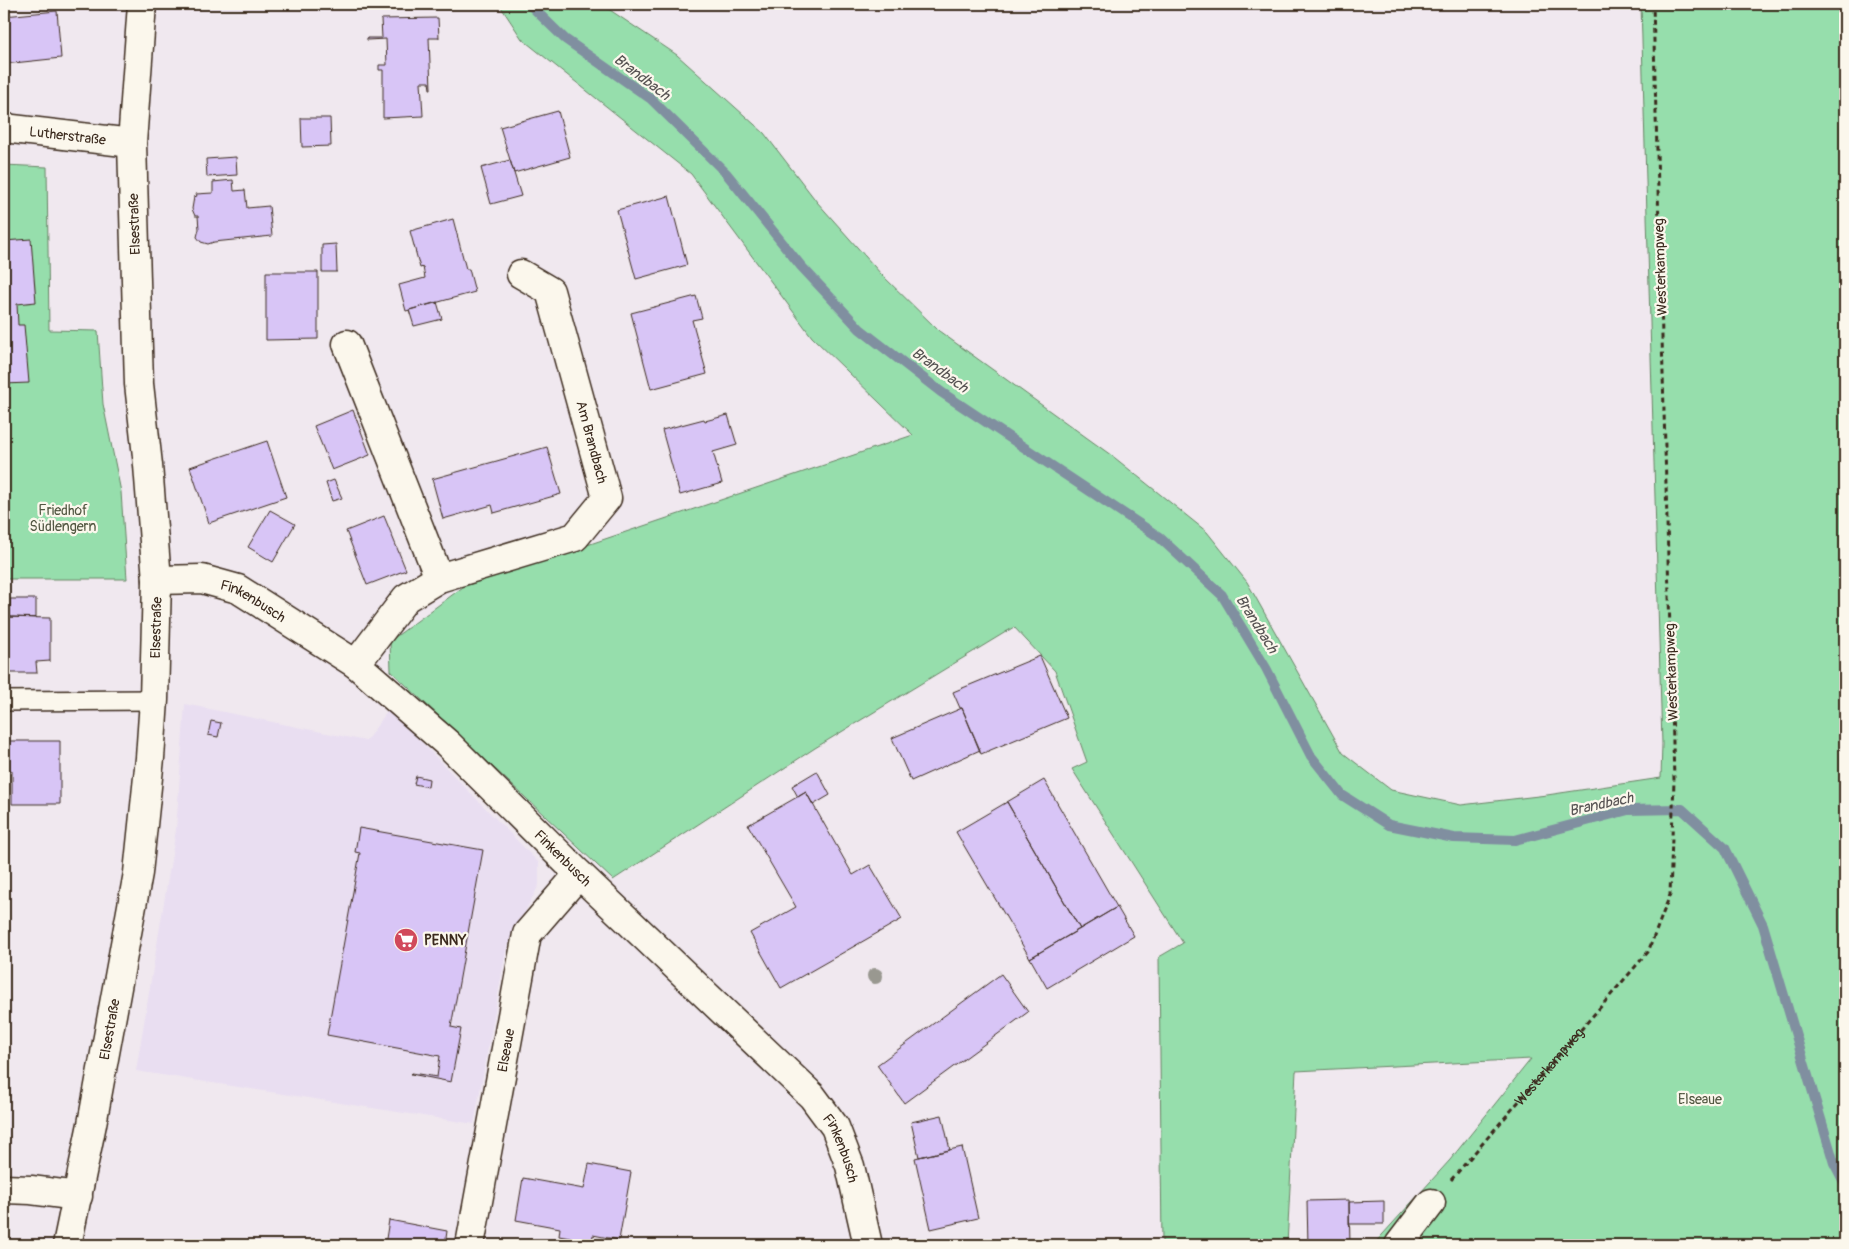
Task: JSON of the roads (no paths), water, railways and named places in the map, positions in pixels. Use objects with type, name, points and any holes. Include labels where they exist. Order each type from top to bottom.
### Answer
[{"type":"street","name":"Elsestraße","points":[[67,1245],[78,1196],[138,873],[154,700],[158,580],[139,384],[132,143],[142,4]]},
{"type":"street","name":"Lutherstraße","points":[[4,128],[132,143]]},
{"type":"street","name":"Am Brandbach","points":[[356,664],[406,598],[439,578],[575,537],[607,498],[550,290],[521,274]]},
{"type":"street","points":[[347,344],[439,578]]},
{"type":"street","name":"Finkenbusch","points":[[158,580],[202,579],[238,589],[356,664],[448,744],[579,874],[812,1096],[835,1127],[850,1166],[868,1245]]},
{"type":"street","name":"Elseaue","points":[[470,1245],[528,934],[579,874]]},
{"type":"street","points":[[4,1189],[31,1190],[78,1196]]},
{"type":"street","points":[[1399,1245],[1431,1204]]},
{"type":"lane","points":[[4,701],[154,700]]},
{"type":"waterway","name":"Brandbach","points":[[529,4],[565,39],[651,99],[726,173],[801,266],[860,329],[941,392],[1159,537],[1222,595],[1266,668],[1311,756],[1342,795],[1389,825],[1454,838],[1515,840],[1628,810],[1682,809],[1725,848],[1763,925],[1834,1163],[1845,1184]]},
{"type":"place","name":"PENNY","points":[[406,940]]},
{"type":"park label","name":"Friedhof Südlengern","points":[[63,518]]}]
